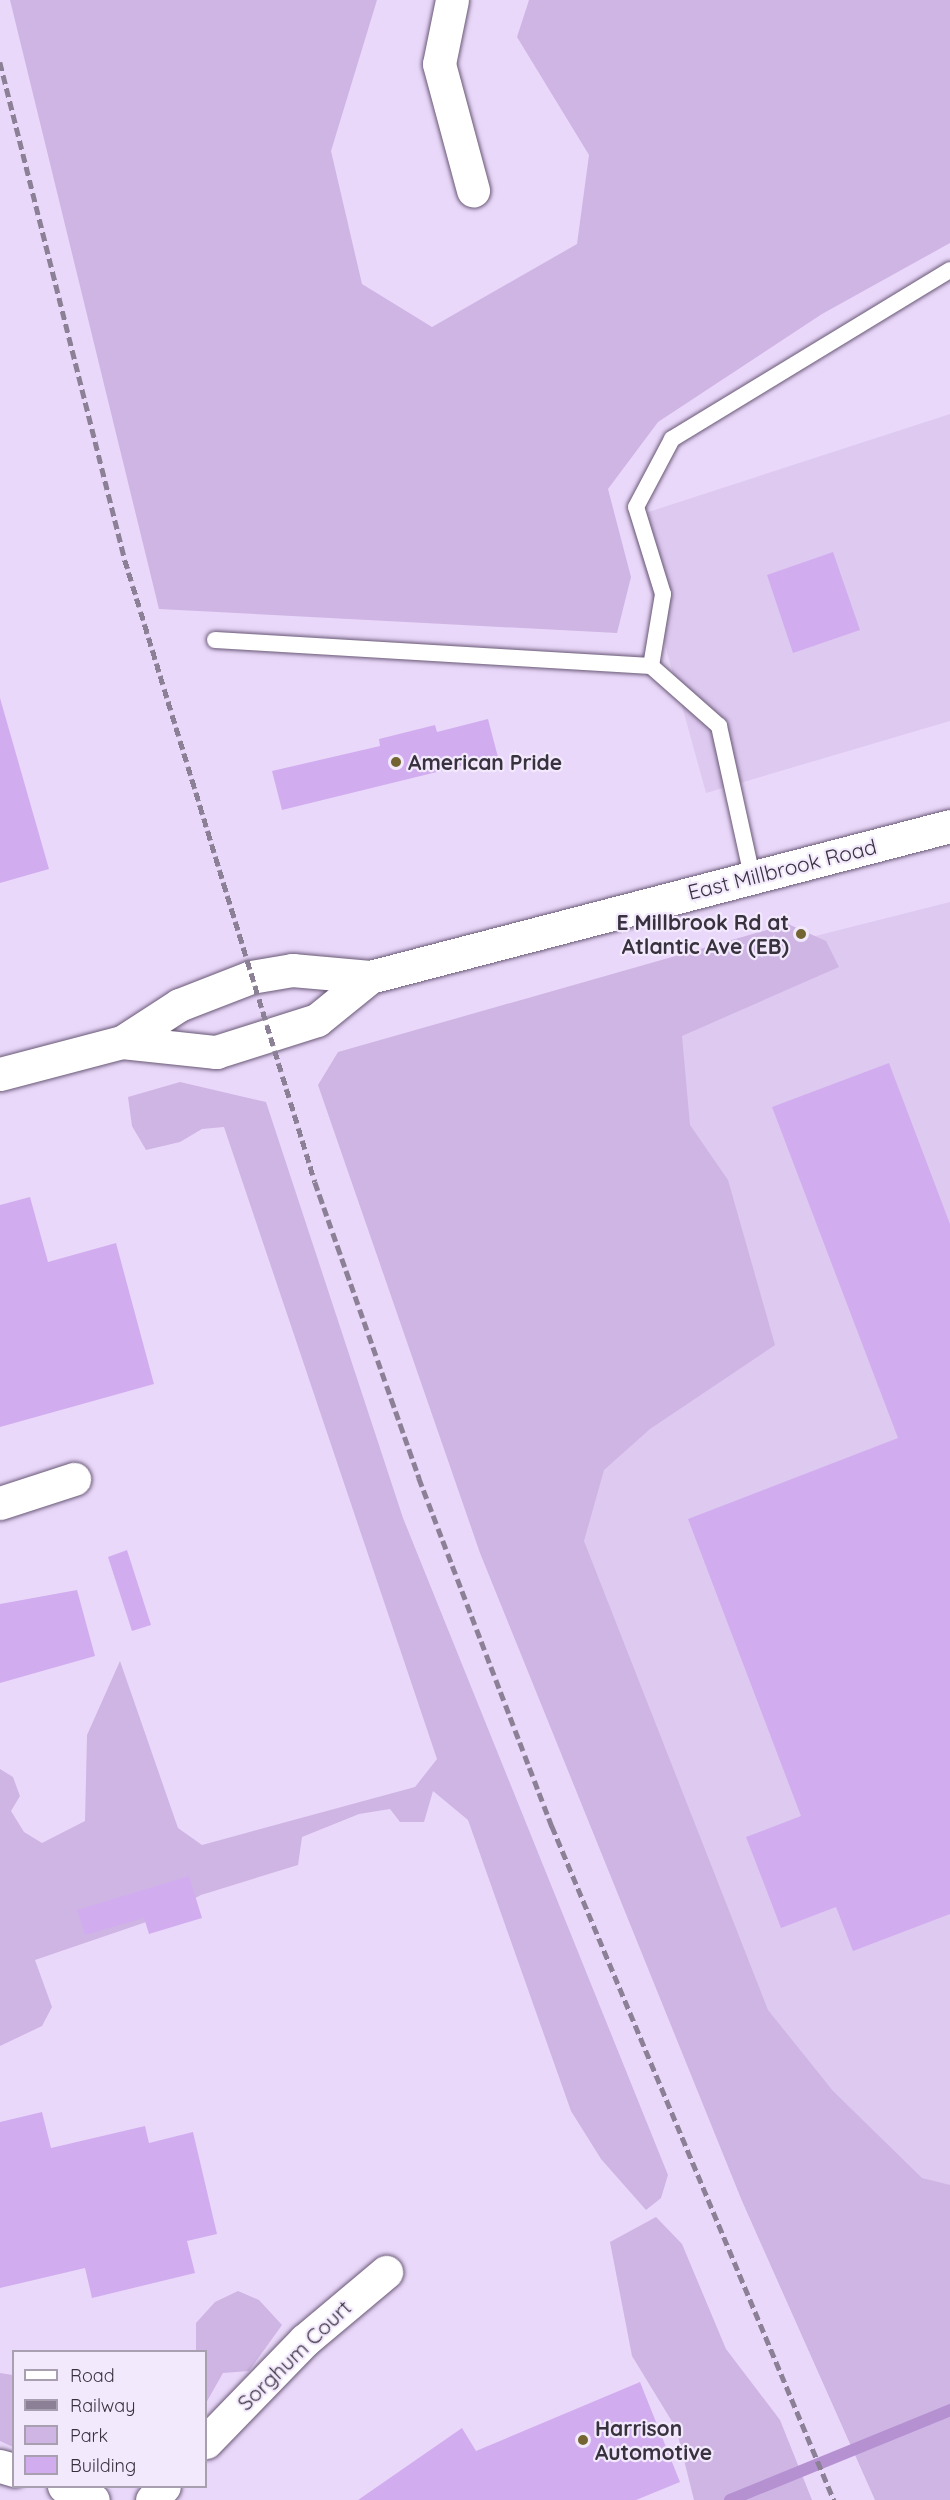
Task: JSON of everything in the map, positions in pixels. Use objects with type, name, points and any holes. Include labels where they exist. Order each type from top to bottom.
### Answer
[{"type":"main road","points":[[452,0],[439,64],[472,190]]},
{"type":"main road","name":"East Millbrook Road","points":[[0,1074],[122,1042],[179,1005],[251,977],[292,970],[370,977],[950,826]]},
{"type":"main road","name":"East Millbrook Road","points":[[122,1042],[216,1052],[317,1020],[370,977]]},
{"type":"main road","points":[[0,1503],[74,1479]]},
{"type":"main road","name":"Sorghum Court","points":[[207,2441],[305,2340],[386,2272]]},
{"type":"main road","points":[[66,2488],[93,2500]]},
{"type":"main road","points":[[152,2500],[163,2488]]},
{"type":"lane","points":[[651,666],[663,594],[636,507],[672,439],[950,270]]},
{"type":"lane","points":[[215,640],[651,666],[719,726],[752,876]]},
{"type":"shaded area","points":[[950,414],[950,721],[706,793],[630,518]]},
{"type":"shaded area","points":[[950,902],[950,2333],[867,2364],[379,1046]]},
{"type":"green space","points":[[10,0],[377,0],[331,151],[362,284],[432,327],[577,244],[589,155],[517,37],[529,0],[950,0],[950,243],[822,314],[658,422],[608,489],[631,577],[617,633],[159,609]]},
{"type":"green space","points":[[788,924],[826,941],[839,967],[682,1036],[690,1125],[728,1180],[775,1345],[650,1429],[604,1470],[584,1541],[768,2010],[833,2091],[922,2178],[950,2185],[950,2500],[875,2500],[742,2201],[480,1553],[318,1085],[338,1052]]},
{"type":"green space","points":[[180,1082],[266,1102],[403,1518],[668,2175],[661,2198],[646,2210],[601,2159],[571,2111],[468,1820],[433,1791],[424,1822],[400,1822],[390,1809],[359,1814],[302,1837],[298,1865],[201,1895],[155,1919],[35,1960],[52,2007],[42,2026],[0,2046],[0,1769],[13,1777],[20,1796],[11,1811],[24,1832],[42,1843],[85,1821],[87,1735],[120,1661],[178,1828],[202,1845],[415,1787],[437,1759],[224,1127],[202,1129],[180,1142],[146,1150],[132,1126],[128,1097]]},
{"type":"green space","points":[[656,2217],[682,2244],[726,2349],[780,2420],[812,2500],[694,2500],[676,2428],[632,2356],[610,2242]]},
{"type":"green space","points":[[238,2291],[259,2300],[282,2325],[249,2371],[223,2373],[207,2401],[207,2350],[196,2350],[196,2323],[215,2302]]},
{"type":"green space","points":[[0,2373],[12,2375],[12,2447],[0,2441]]},
{"type":"building","points":[[833,552],[860,630],[793,653],[767,575]]},
{"type":"building","points":[[0,698],[49,869],[0,883]]},
{"type":"building","name":"American Pride","points":[[488,719],[498,757],[282,810],[272,771],[380,746],[379,739],[435,725],[437,732]]},
{"type":"building","points":[[889,1063],[950,1224],[950,1914],[853,1951],[836,1907],[781,1928],[746,1837],[801,1816],[688,1519],[898,1438],[772,1107]]},
{"type":"building","points":[[30,1197],[48,1262],[116,1243],[154,1384],[0,1427],[0,1205]]},
{"type":"building","points":[[127,1550],[151,1625],[132,1631],[108,1557]]},
{"type":"building","points":[[77,1590],[95,1656],[0,1683],[0,1604]]},
{"type":"building","points":[[189,1876],[202,1918],[149,1934],[144,1918],[85,1935],[77,1910]]},
{"type":"building","points":[[42,2112],[51,2148],[145,2126],[149,2143],[193,2132],[217,2234],[187,2241],[195,2273],[92,2298],[85,2268],[0,2288],[0,2122]]},
{"type":"building","name":"Harrison Automotive","points":[[640,2382],[680,2482],[636,2500],[358,2500],[462,2428],[476,2451]]},
{"type":"waterway","points":[[730,2500],[950,2410]]},
{"type":"railway","points":[[0,62],[125,560],[315,1182],[419,1478],[552,1826],[834,2500]]},
{"type":"place","name":"American Pride","points":[[396,762]]},
{"type":"place","name":"E Millbrook Rd at Atlantic Ave (EB)","points":[[801,934]]},
{"type":"place","name":"Harrison Automotive","points":[[583,2440]]}]
